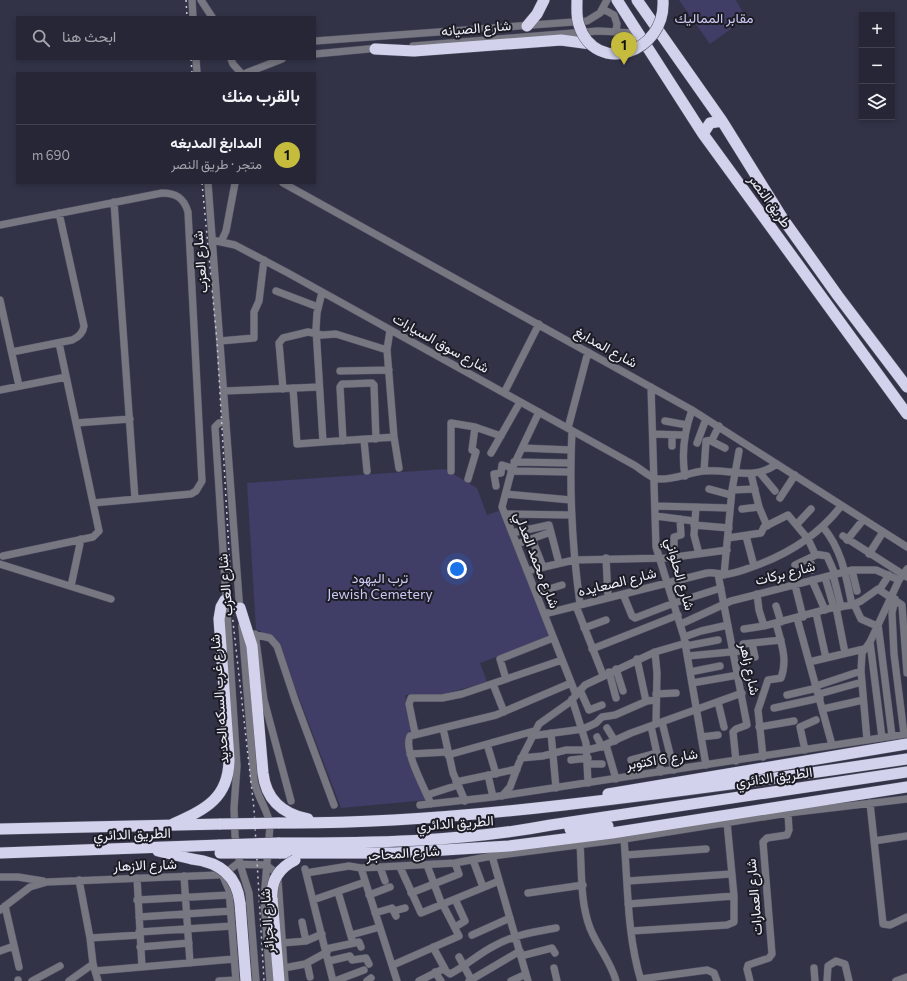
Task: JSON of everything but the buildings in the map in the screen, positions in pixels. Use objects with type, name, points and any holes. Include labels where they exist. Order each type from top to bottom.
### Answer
[{"type":"highway","points":[[527,26],[537,14],[544,0]]},
{"type":"highway","points":[[576,0],[579,26],[591,44]]},
{"type":"highway","name":"طريق النصر","points":[[617,0],[703,134],[907,414]]},
{"type":"highway","name":"طريق النصر","points":[[636,0],[722,121],[791,230],[838,296],[907,387]]},
{"type":"highway","points":[[375,49],[406,52],[561,40],[591,44],[606,52],[617,54],[632,51],[641,47],[648,41],[658,27],[663,11],[663,0]]},
{"type":"highway","points":[[703,134],[710,123],[722,121]]},
{"type":"highway","points":[[171,825],[207,807],[220,794],[227,777],[229,759],[219,619],[221,607],[225,600]]},
{"type":"highway","points":[[240,608],[249,633],[266,788],[273,801],[291,814],[334,823]]},
{"type":"highway","points":[[503,812],[688,779],[906,737]]},
{"type":"highway","name":"الطريق الدائري","points":[[0,829],[334,823],[433,819],[691,791],[907,759]]},
{"type":"highway","name":"الطريق الدائري","points":[[0,852],[202,846],[220,849],[278,848],[505,834],[559,824],[907,772]]},
{"type":"highway","points":[[278,848],[312,854],[396,853],[510,846],[907,787]]},
{"type":"highway","points":[[505,834],[671,823]]},
{"type":"highway","points":[[152,848],[172,855],[218,866],[228,874],[235,884],[239,897],[240,981]]},
{"type":"highway","points":[[279,981],[273,887],[280,870],[295,860],[312,854]]},
{"type":"street","points":[[192,0],[193,16]]},
{"type":"street","points":[[202,0],[211,16]]},
{"type":"street","name":"شارع الصيانه","points":[[316,42],[587,21],[596,16],[603,9],[607,0]]},
{"type":"street","points":[[603,9],[614,15],[616,21],[616,31]]},
{"type":"street","name":"شارع الصيانه","points":[[316,54],[616,31],[638,33]]},
{"type":"street","points":[[196,60],[197,72]]},
{"type":"street","points":[[232,60],[240,72]]},
{"type":"street","points":[[248,72],[279,60]]},
{"type":"street","points":[[261,72],[266,64]]},
{"type":"street","name":"شارع العزب","points":[[208,184],[240,608]]},
{"type":"street","points":[[221,242],[226,230],[235,184]]},
{"type":"street","name":"شارع المدابغ","points":[[285,184],[692,410],[907,547]]},
{"type":"street","points":[[0,225],[114,202],[171,193],[179,196],[186,203],[188,212],[202,481],[196,491],[191,494],[93,503]]},
{"type":"street","points":[[114,202],[135,499]]},
{"type":"street","points":[[12,352],[59,343],[77,338],[81,335],[84,326],[59,213]]},
{"type":"street","name":"شارع سوق السيارات","points":[[212,240],[235,245],[264,260],[570,429],[654,478]]},
{"type":"street","points":[[220,342],[254,338],[254,312],[259,302],[264,260]]},
{"type":"street","points":[[276,291],[318,307]]},
{"type":"street","points":[[322,292],[318,307],[316,334],[323,442]]},
{"type":"street","points":[[0,300],[19,386]]},
{"type":"street","points":[[504,393],[539,324]]},
{"type":"street","points":[[390,330],[387,350],[394,437],[399,468]]},
{"type":"street","points":[[283,389],[280,340],[301,332],[342,335],[387,350]]},
{"type":"street","points":[[59,343],[98,531],[96,536],[1,554],[3,561],[0,564],[111,598]]},
{"type":"street","points":[[588,352],[570,429],[571,514],[574,560],[578,605],[584,628],[592,649],[606,674],[616,698]]},
{"type":"street","points":[[340,370],[389,370]]},
{"type":"street","points":[[0,390],[66,377]]},
{"type":"street","points":[[343,441],[340,387],[342,384],[372,383],[374,385],[376,439]]},
{"type":"street","points":[[224,391],[319,387]]},
{"type":"street","name":"شارع الحلواني","points":[[651,387],[656,506],[655,538],[666,583],[681,624],[688,656],[706,765]]},
{"type":"street","points":[[293,388],[297,444],[394,437]]},
{"type":"street","points":[[492,453],[520,402]]},
{"type":"street","points":[[685,476],[682,456],[684,435],[692,410]]},
{"type":"street","name":"شارع محمد العدلي","points":[[539,412],[512,467],[506,494],[502,504],[516,544],[576,694]]},
{"type":"street","points":[[76,423],[130,419]]},
{"type":"street","points":[[696,443],[706,419]]},
{"type":"street","points":[[665,421],[687,425]]},
{"type":"street","name":"شارع غرب السكه الحديد","points":[[226,422],[219,423],[215,427],[225,600],[237,766],[234,822],[240,864],[249,893],[256,981]]},
{"type":"street","points":[[451,471],[450,424],[475,426],[501,436]]},
{"type":"street","points":[[468,479],[476,452],[472,450],[475,426]]},
{"type":"street","points":[[711,441],[719,426]]},
{"type":"street","points":[[653,434],[684,435]]},
{"type":"street","points":[[672,435],[672,446]]},
{"type":"street","points":[[364,440],[367,471]]},
{"type":"street","points":[[704,471],[706,441],[711,441],[725,448]]},
{"type":"street","points":[[522,448],[571,450]]},
{"type":"street","name":"شارع زاهر","points":[[739,451],[720,588],[742,693],[746,726]]},
{"type":"street","points":[[512,467],[570,462]]},
{"type":"street","points":[[654,478],[685,476],[704,471],[751,474],[760,473],[777,464]]},
{"type":"street","points":[[496,486],[494,474],[502,473],[502,465],[571,472]]},
{"type":"street","points":[[760,473],[775,491]]},
{"type":"street","points":[[751,474],[759,507],[767,526]]},
{"type":"street","points":[[780,498],[795,475]]},
{"type":"street","points":[[709,489],[732,493],[755,489]]},
{"type":"street","points":[[506,494],[571,500]]},
{"type":"street","points":[[748,500],[745,508],[759,507]]},
{"type":"street","points":[[656,506],[730,508]]},
{"type":"street","name":"شارع الصعايده","points":[[544,614],[707,572],[721,574],[754,566],[778,557],[808,539],[823,527],[841,506]]},
{"type":"street","points":[[696,507],[694,523],[698,554]]},
{"type":"street","points":[[797,524],[811,509]]},
{"type":"street","points":[[505,514],[571,514]]},
{"type":"street","points":[[728,538],[763,532],[764,527],[787,514],[797,524],[808,539],[813,557],[812,570]]},
{"type":"street","points":[[656,516],[729,528]]},
{"type":"street","points":[[674,547],[674,537],[681,535],[680,519]]},
{"type":"street","points":[[863,520],[845,538],[904,575],[870,642],[864,649],[861,671],[867,740]]},
{"type":"street","points":[[512,533],[547,525],[550,529],[559,563]]},
{"type":"street","points":[[823,527],[837,548],[857,591]]},
{"type":"street","points":[[516,544],[532,539],[550,529]]},
{"type":"street","points":[[869,554],[883,532]]},
{"type":"street","points":[[746,536],[754,566]]},
{"type":"street","points":[[71,586],[81,539]]},
{"type":"street","points":[[532,539],[543,567]]},
{"type":"street","points":[[527,571],[574,560],[606,558],[659,559],[726,550]]},
{"type":"street","points":[[795,565],[813,557],[827,555],[834,574],[837,607],[845,653]]},
{"type":"street","points":[[606,558],[608,597]]},
{"type":"street","name":"شارع بركات","points":[[681,624],[724,603],[834,574],[848,571],[876,570],[889,575],[904,575]]},
{"type":"street","points":[[848,571],[853,605],[860,619],[878,625]]},
{"type":"street","points":[[744,629],[779,623],[837,607],[853,605],[865,599],[875,590],[880,589],[889,575]]},
{"type":"street","points":[[824,577],[837,607]]},
{"type":"street","points":[[812,580],[825,610]]},
{"type":"street","points":[[536,593],[562,585]]},
{"type":"street","points":[[795,585],[809,662],[832,746]]},
{"type":"street","points":[[623,594],[634,618],[720,588]]},
{"type":"street","points":[[880,589],[900,602],[903,606],[907,673]]},
{"type":"street","points":[[757,594],[759,610],[764,626]]},
{"type":"street","points":[[892,598],[894,654],[906,737]]},
{"type":"street","points":[[763,757],[758,707],[769,679],[778,680],[782,677],[784,656],[780,640],[776,606]]},
{"type":"street","points":[[816,613],[826,658]]},
{"type":"street","points":[[592,649],[678,615]]},
{"type":"street","points":[[584,628],[606,620]]},
{"type":"street","points":[[685,642],[701,631],[728,625]]},
{"type":"street","points":[[878,625],[892,736]]},
{"type":"street","points":[[291,801],[264,700],[249,633],[270,638],[277,646],[295,700],[334,804]]},
{"type":"street","name":"شارع العزب","points":[[249,633],[254,780],[258,798],[270,823],[264,910],[270,981]]},
{"type":"street","points":[[506,679],[500,659],[554,638]]},
{"type":"street","points":[[502,796],[510,787],[521,758],[533,733],[542,720],[576,694],[606,674],[655,652],[685,642],[718,640]]},
{"type":"street","points":[[688,656],[742,651],[743,644],[780,640]]},
{"type":"street","points":[[870,642],[882,738]]},
{"type":"street","points":[[752,643],[755,657]]},
{"type":"street","points":[[809,662],[864,649]]},
{"type":"street","points":[[655,652],[657,753],[661,772]]},
{"type":"street","points":[[637,659],[646,702]]},
{"type":"street","points":[[416,733],[409,699],[449,697],[493,684],[562,660]]},
{"type":"street","points":[[690,672],[720,666]]},
{"type":"street","points":[[616,669],[623,691]]},
{"type":"street","points":[[774,708],[818,691],[861,671]]},
{"type":"street","points":[[692,684],[738,675]]},
{"type":"street","points":[[787,695],[818,691],[862,682]]},
{"type":"street","points":[[431,804],[410,754],[408,737],[416,733],[443,728],[504,712],[571,683]]},
{"type":"street","points":[[493,684],[504,712]]},
{"type":"street","points":[[410,754],[448,753],[533,733],[551,733],[583,729],[596,723],[604,717],[615,715],[656,697],[676,693]]},
{"type":"street","points":[[521,758],[553,754],[569,750],[587,750],[604,746],[657,724],[742,693]]},
{"type":"street","points":[[576,694],[589,710],[602,705]]},
{"type":"street","points":[[576,694],[587,750],[588,783]]},
{"type":"street","points":[[823,709],[863,700]]},
{"type":"street","points":[[718,702],[724,727]]},
{"type":"street","points":[[805,750],[800,727],[816,720]]},
{"type":"street","points":[[736,761],[733,732],[736,729],[746,726],[759,726],[794,721]]},
{"type":"street","points":[[657,724],[674,770]]},
{"type":"street","points":[[443,728],[448,753],[457,784],[465,801]]},
{"type":"street","points":[[608,728],[615,741]]},
{"type":"street","points":[[551,733],[556,788]]},
{"type":"street","points":[[701,737],[718,735]]},
{"type":"street","name":"شارع 6 اكتوبر","points":[[420,805],[502,796],[892,736],[906,737]]},
{"type":"street","points":[[597,737],[604,746],[616,779]]},
{"type":"street","points":[[487,744],[496,774]]},
{"type":"street","points":[[631,760],[657,753]]},
{"type":"street","points":[[570,760],[588,761],[602,764]]},
{"type":"street","points":[[427,795],[457,784],[516,769]]},
{"type":"street","points":[[488,775],[493,797]]},
{"type":"street","name":"شارع المحاجر","points":[[397,981],[361,868],[455,863],[492,856],[624,839],[788,813],[907,799]]},
{"type":"street","points":[[870,803],[883,924],[890,925],[907,917]]},
{"type":"street","name":"شارع العمارات","points":[[750,981],[746,969],[748,965],[769,958],[772,954],[763,842],[767,838],[784,836],[788,833],[788,813]]},
{"type":"street","points":[[631,931],[731,924],[735,919],[727,822]]},
{"type":"street","points":[[874,841],[907,836]]},
{"type":"street","points":[[624,839],[631,931],[635,958],[641,980],[707,970],[714,973],[717,981]]},
{"type":"street","points":[[580,844],[584,906],[590,927],[613,969],[616,981]]},
{"type":"street","points":[[626,855],[706,849]]},
{"type":"street","points":[[492,856],[527,977],[511,981]]},
{"type":"street","points":[[473,860],[483,887]]},
{"type":"street","points":[[411,893],[459,874],[455,863]]},
{"type":"street","points":[[240,864],[266,865]]},
{"type":"street","name":"شارع الازهار","points":[[3,908],[30,887],[47,882],[222,874],[233,866],[240,864]]},
{"type":"street","name":"شارع الجزائر","points":[[266,865],[272,868],[277,876],[285,981]]},
{"type":"street","points":[[393,965],[458,936],[455,927],[443,905],[427,865]]},
{"type":"street","points":[[338,892],[350,941],[350,956],[352,960],[366,958],[366,967],[334,981],[305,871],[349,866],[361,868]]},
{"type":"street","points":[[400,866],[421,914],[499,880]]},
{"type":"street","points":[[380,867],[385,880]]},
{"type":"street","points":[[219,981],[240,981],[234,959],[229,894],[222,874]]},
{"type":"street","points":[[628,881],[731,874]]},
{"type":"street","points":[[184,876],[190,963]]},
{"type":"street","name":"شارع الازهار","points":[[0,877],[18,877],[47,882]]},
{"type":"street","points":[[137,878],[142,967]]},
{"type":"street","points":[[79,880],[94,968],[98,981]]},
{"type":"street","points":[[313,900],[365,882]]},
{"type":"street","points":[[528,893],[583,885]]},
{"type":"street","points":[[369,894],[390,887]]},
{"type":"street","points":[[138,900],[229,894]]},
{"type":"street","points":[[628,904],[734,896]]},
{"type":"street","points":[[455,900],[466,921],[455,927]]},
{"type":"street","points":[[3,908],[19,967]]},
{"type":"street","points":[[375,913],[391,908],[395,914],[405,908]]},
{"type":"street","points":[[138,917],[231,911]]},
{"type":"street","points":[[472,935],[510,918]]},
{"type":"street","points":[[302,922],[306,941]]},
{"type":"street","points":[[90,938],[232,926]]},
{"type":"street","points":[[284,968],[307,963],[326,951],[380,927]]},
{"type":"street","points":[[433,947],[444,969],[450,974],[464,967],[490,948],[515,936],[556,928]]},
{"type":"street","points":[[282,943],[306,941],[322,934]]},
{"type":"street","points":[[350,941],[359,942],[361,947]]},
{"type":"street","points":[[140,947],[188,943]]},
{"type":"street","points":[[0,950],[14,946]]},
{"type":"street","points":[[459,957],[471,981],[520,954],[552,948],[555,953]]},
{"type":"street","points":[[329,961],[350,956]]},
{"type":"street","points":[[69,981],[94,968],[142,967],[234,959]]},
{"type":"street","points":[[828,981],[828,966],[836,961],[843,962],[847,967],[849,981]]},
{"type":"street","points":[[307,963],[310,977]]},
{"type":"street","points":[[32,981],[60,966]]},
{"type":"street","points":[[554,968],[557,981]]},
{"type":"street","points":[[814,968],[815,981]]},
{"type":"street","points":[[419,981],[444,969]]},
{"type":"street","points":[[435,972],[441,981]]},
{"type":"street","points":[[896,981],[907,977]]},
{"type":"green space","name":"مقابر المماليك","points":[[679,0],[736,0],[746,18],[710,44]]},
{"type":"green space","name":"ترب اليهود Jewish Cemetery","points":[[445,469],[477,488],[487,515],[501,510],[549,637],[480,663],[487,682],[441,695],[405,695],[412,731],[406,734],[408,753],[427,800],[341,808],[277,640],[256,629],[247,483]]},
{"type":"railway","points":[[186,0],[187,16]]},
{"type":"railway","points":[[191,60],[192,72]]},
{"type":"railway","points":[[202,184],[217,341],[233,622],[254,809],[264,981]]},
{"type":"place","name":"المدابغ المدبغه","points":[[624,65]]}]
